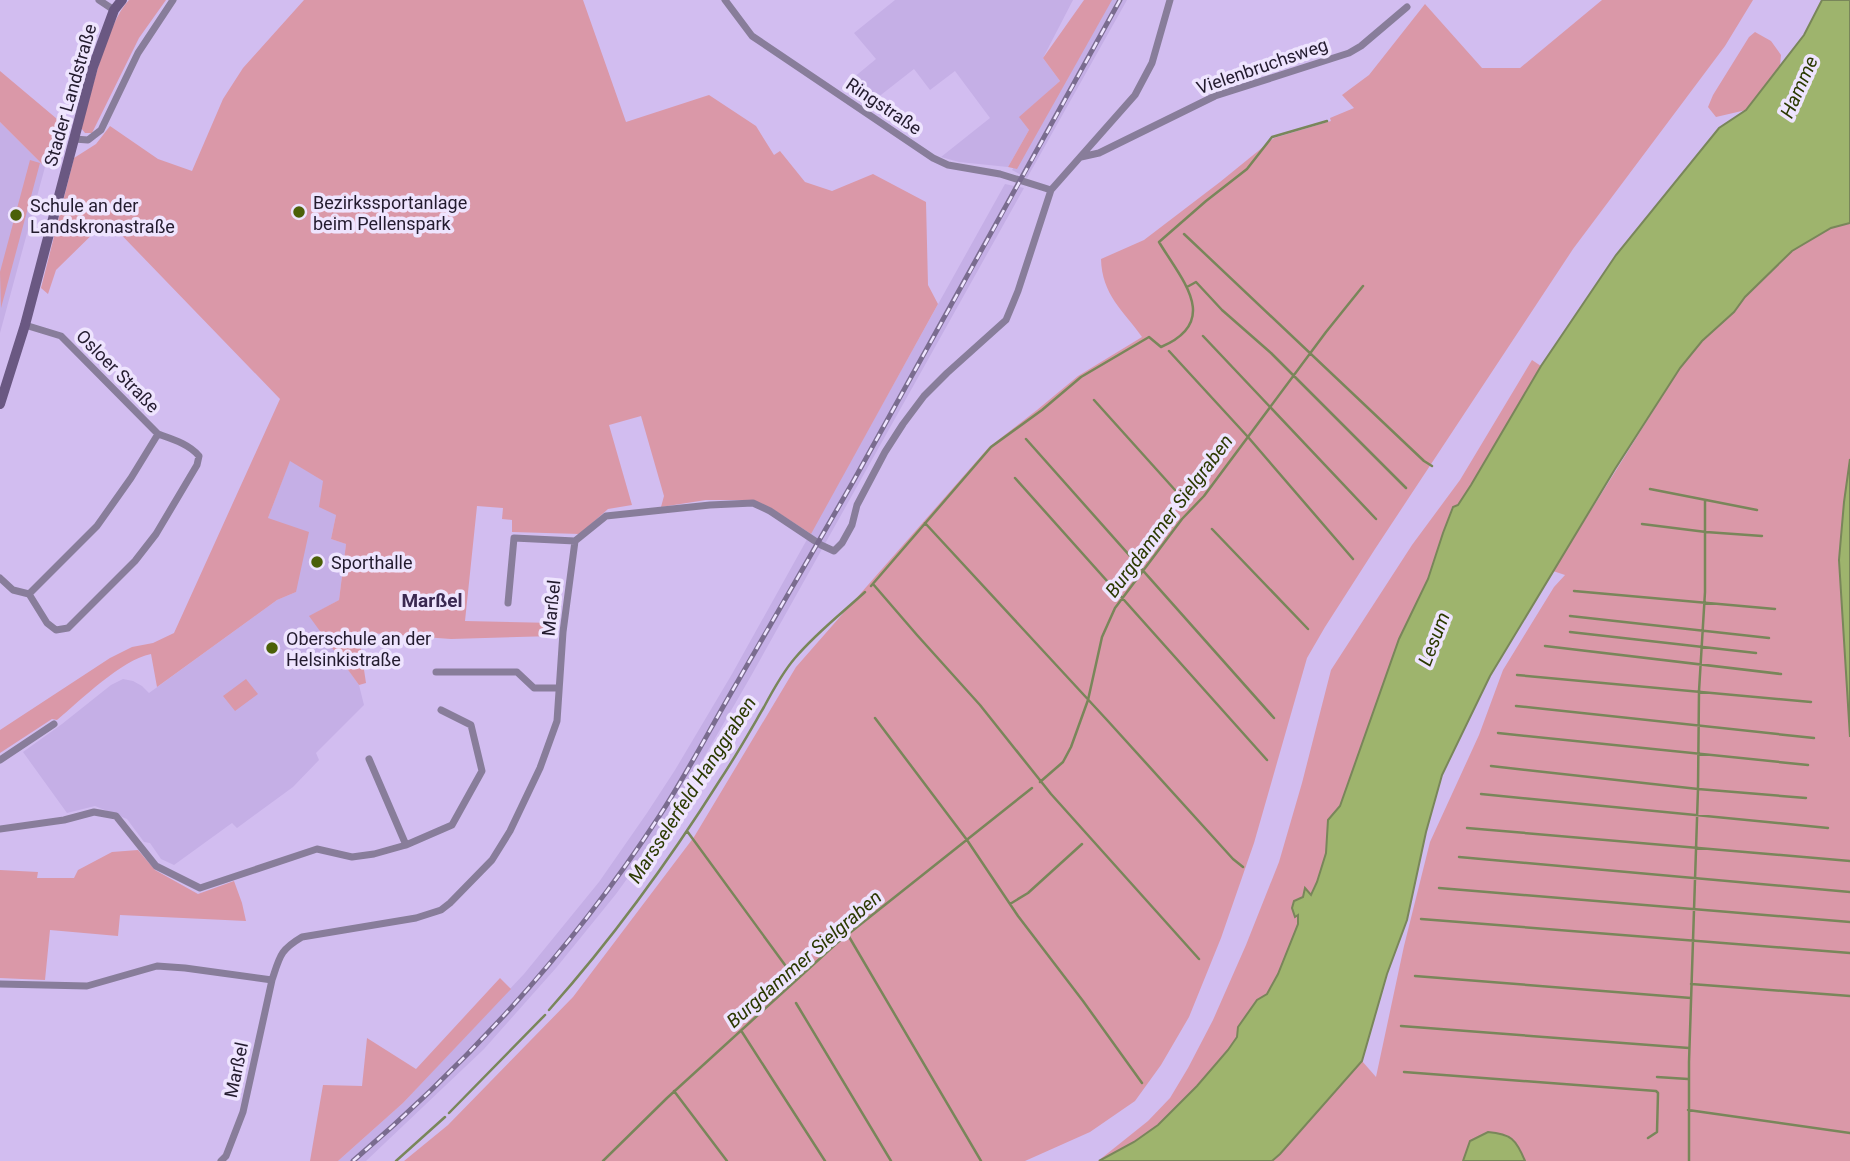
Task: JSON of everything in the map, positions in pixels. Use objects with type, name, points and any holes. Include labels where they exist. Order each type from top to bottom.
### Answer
[{"type":"street","points":[[99,0],[114,9]]},
{"type":"street","name":"Stader Landstraße","points":[[0,404],[25,325],[93,67],[114,9],[122,0]]},
{"type":"street","points":[[74,139],[88,140],[101,130],[138,53],[173,0]]},
{"type":"street","name":"Ringstraße","points":[[725,0],[752,36],[933,158],[948,166],[988,171],[1051,190]]},
{"type":"street","points":[[508,603],[514,538],[575,541],[606,516],[753,503],[834,551],[848,534],[857,505],[903,424],[924,396],[1006,320],[1051,190],[1135,95],[1152,63],[1170,0]]},
{"type":"street","name":"Vielenbruchsweg","points":[[1079,157],[1099,153],[1215,96],[1349,53],[1407,7]]},
{"type":"street","name":"Osloer Straße","points":[[25,325],[61,336],[158,433],[131,478],[97,526],[29,594]]},
{"type":"street","points":[[0,578],[13,590],[29,594],[47,623],[56,630],[68,628],[135,561],[156,534],[197,465],[199,456],[194,451],[158,433]]},
{"type":"street","name":"Marßel","points":[[221,1161],[226,1156],[243,1112],[272,980],[287,946],[302,937],[416,918],[440,910],[460,894],[492,860],[510,831],[540,768],[557,721],[568,586],[575,541]]},
{"type":"street","points":[[436,672],[517,672],[534,688],[559,688]]},
{"type":"street","points":[[0,829],[64,820],[94,812],[116,816],[156,866],[200,888],[317,849],[352,856],[374,854],[407,845],[452,825],[482,771],[471,726],[442,710]]},
{"type":"street","points":[[0,760],[54,724]]},
{"type":"street","points":[[369,759],[407,845]]},
{"type":"street","points":[[0,984],[87,986],[158,966],[272,980]]},
{"type":"shaded area","points":[[129,0],[166,0],[139,38],[92,133],[85,133],[81,128],[100,61],[113,26]]},
{"type":"shaded area","points":[[304,0],[583,0],[626,122],[709,95],[756,126],[774,155],[780,151],[805,182],[832,191],[873,174],[926,202],[928,285],[938,304],[811,534],[771,508],[753,500],[706,500],[661,507],[664,496],[641,416],[609,425],[632,505],[608,509],[580,534],[512,532],[512,520],[502,519],[503,508],[477,506],[465,621],[555,623],[554,636],[451,639],[370,633],[360,643],[366,683],[359,685],[309,616],[339,600],[346,544],[331,539],[336,515],[319,507],[323,481],[290,461],[268,518],[309,532],[296,592],[277,600],[157,687],[151,654],[127,664],[57,720],[52,719],[0,753],[0,730],[110,658],[132,647],[153,643],[174,633],[280,399],[107,220],[56,270],[48,294],[41,288],[74,158],[96,144],[110,126],[158,159],[192,171],[223,99],[243,68]]},
{"type":"shaded area","points":[[895,0],[1073,0],[1043,58],[1060,81],[1020,117],[1029,130],[1008,167],[959,162],[941,157],[990,118],[955,71],[930,90],[914,69],[877,98],[873,111],[841,88],[876,59],[854,33]]},
{"type":"shaded area","points":[[1084,0],[1112,0],[1017,169],[1008,167],[1029,130],[1019,117],[1060,81],[1043,58]]},
{"type":"shaded area","points":[[1108,0],[1127,0],[1027,178],[1012,170]]},
{"type":"shaded area","points":[[1602,0],[1753,0],[1725,46],[1573,249],[1375,549],[1307,658],[1254,843],[1221,938],[1189,1017],[1161,1065],[1135,1101],[1090,1132],[1025,1161],[404,1161],[448,1125],[573,997],[694,837],[796,667],[989,447],[1078,376],[1142,337],[1109,292],[1101,259],[1144,240],[1274,138],[1331,121],[1330,118],[1354,108],[1342,95],[1369,75],[1425,4],[1482,68],[1520,68]]},
{"type":"shaded area","points":[[1755,32],[1771,41],[1781,55],[1780,66],[1746,110],[1716,117],[1708,107],[1713,95],[1749,37]]},
{"type":"shaded area","points":[[0,71],[63,124],[45,167],[0,122]]},
{"type":"shaded area","name":"Schule an der Landskronastraße","points":[[0,122],[45,167],[0,333]]},
{"type":"shaded area","points":[[30,160],[40,163],[1,308],[0,272]]},
{"type":"shaded area","points":[[1005,184],[1024,188],[751,676],[655,840],[616,894],[556,968],[484,1049],[366,1161],[338,1161],[403,1103],[524,974],[599,882],[647,813],[732,674]]},
{"type":"shaded area","points":[[1850,223],[1850,459],[1839,561],[1850,737],[1850,1161],[1525,1161],[1520,1149],[1470,1141],[1463,1161],[1272,1161],[1362,1061],[1376,1077],[1430,842],[1479,735],[1503,670],[1554,587],[1565,575],[1553,571],[1680,368],[1702,341],[1734,312],[1745,297],[1792,251],[1831,228]]},
{"type":"shaded area","points":[[1532,360],[1541,366],[1471,485],[1458,505],[1452,507],[1428,579],[1399,639],[1340,806],[1328,820],[1326,853],[1317,882],[1298,914],[1298,924],[1278,974],[1267,994],[1257,1000],[1238,1027],[1237,1037],[1228,1050],[1197,1086],[1158,1125],[1135,1142],[1098,1161],[1148,1121],[1170,1098],[1188,1068],[1213,1020],[1279,862],[1331,670],[1412,545],[1460,480]]},
{"type":"shaded area","name":"Oberschule an der Helsinkistraße","points":[[290,460],[323,481],[336,515],[331,539],[346,544],[339,600],[310,616],[359,685],[364,705],[316,753],[319,760],[293,787],[237,828],[232,823],[174,865],[161,859],[127,819],[95,806],[67,813],[23,752],[111,685],[123,679],[133,681],[149,693],[277,600],[296,592],[268,518]]},
{"type":"shaded area","points":[[246,679],[258,694],[235,711],[223,696]]},
{"type":"shaded area","points":[[138,850],[155,870],[198,894],[234,881],[246,921],[120,915],[118,936],[50,930],[45,980],[0,978],[0,870],[38,872],[37,878],[74,878],[78,870],[112,852]]},
{"type":"shaded area","points":[[500,978],[511,989],[403,1103],[338,1161],[310,1161],[323,1085],[362,1086],[367,1038],[416,1069]]},
{"type":"water","points":[[1822,0],[1850,0],[1850,223],[1831,228],[1792,251],[1745,297],[1734,312],[1702,341],[1680,368],[1615,469],[1490,676],[1442,775],[1426,832],[1407,920],[1387,974],[1362,1061],[1272,1161],[1099,1161],[1158,1125],[1228,1050],[1237,1037],[1238,1027],[1257,1000],[1267,994],[1298,924],[1298,915],[1295,917],[1292,908],[1294,901],[1303,897],[1305,888],[1311,895],[1317,882],[1326,853],[1328,820],[1340,806],[1399,639],[1428,579],[1453,507],[1458,505],[1471,485],[1541,366],[1616,255],[1719,128],[1746,110],[1804,35]]},
{"type":"water","points":[[1850,459],[1850,737],[1839,560]]},
{"type":"water","points":[[1488,1132],[1512,1139],[1525,1161],[1463,1161],[1470,1141]]},
{"type":"waterway","name":"Marsselerfeld Hanggraben","points":[[871,586],[991,447],[1042,410],[1081,377],[1149,337],[1161,347],[1179,337],[1190,325],[1193,312],[1191,299],[1159,242],[1247,169],[1272,137],[1327,121]]},
{"type":"waterway","name":"Burgdammer Sielgraben","points":[[1184,234],[1432,466]]},
{"type":"waterway","points":[[1187,287],[1196,282],[1406,488]]},
{"type":"waterway","name":"Burgdammer Sielgraben","points":[[1040,782],[1063,762],[1071,747],[1088,700],[1102,637],[1115,608],[1182,519],[1204,496],[1363,286]]},
{"type":"waterway","points":[[1203,336],[1376,519]]},
{"type":"waterway","points":[[1169,351],[1248,437],[1353,559]]},
{"type":"waterway","points":[[1094,400],[1175,490]]},
{"type":"waterway","points":[[1026,439],[1274,718]]},
{"type":"waterway","points":[[1015,478],[1267,760]]},
{"type":"waterway","points":[[1650,489],[1757,510]]},
{"type":"waterway","points":[[1689,1161],[1689,1062],[1699,691],[1705,592],[1705,501]]},
{"type":"waterway","points":[[925,523],[1243,867]]},
{"type":"waterway","points":[[1642,524],[1762,536]]},
{"type":"waterway","points":[[1212,529],[1308,629]]},
{"type":"waterway","points":[[873,584],[980,705],[1051,794],[1199,959]]},
{"type":"waterway","points":[[1574,591],[1775,609]]},
{"type":"waterway","name":"Marsselerfeld Hanggraben","points":[[549,1010],[596,955],[660,869],[726,771],[791,663],[820,632],[865,592]]},
{"type":"waterway","points":[[1570,616],[1769,638]]},
{"type":"waterway","points":[[1570,632],[1756,653]]},
{"type":"waterway","points":[[1545,646],[1781,674]]},
{"type":"waterway","points":[[1517,675],[1811,702]]},
{"type":"waterway","points":[[1516,706],[1814,738]]},
{"type":"waterway","points":[[875,718],[967,840],[1018,916],[1142,1083]]},
{"type":"waterway","points":[[1498,733],[1808,765]]},
{"type":"waterway","points":[[1491,766],[1806,798]]},
{"type":"waterway","name":"Burgdammer Sielgraben","points":[[603,1161],[667,1098],[837,943],[1032,788]]},
{"type":"waterway","points":[[1481,794],[1828,828]]},
{"type":"waterway","points":[[1467,828],[1850,861]]},
{"type":"waterway","points":[[687,831],[796,980]]},
{"type":"waterway","points":[[1010,904],[1028,893],[1082,844]]},
{"type":"waterway","points":[[1459,857],[1850,892]]},
{"type":"waterway","points":[[1439,888],[1850,922]]},
{"type":"waterway","points":[[1421,919],[1850,953]]},
{"type":"waterway","points":[[848,935],[981,1161]]},
{"type":"waterway","points":[[1415,976],[1691,998]]},
{"type":"waterway","points":[[1691,984],[1850,996]]},
{"type":"waterway","points":[[796,1003],[891,1161]]},
{"type":"waterway","name":"Marsselerfeld Hanggraben","points":[[449,1113],[545,1015]]},
{"type":"waterway","points":[[1401,1026],[1689,1048]]},
{"type":"waterway","points":[[742,1032],[825,1161]]},
{"type":"waterway","points":[[1404,1072],[1656,1091],[1657,1132],[1648,1138]]},
{"type":"waterway","points":[[1657,1077],[1688,1079]]},
{"type":"waterway","points":[[674,1091],[727,1161]]},
{"type":"waterway","points":[[1688,1110],[1850,1133]]},
{"type":"waterway","name":"Marsselerfeld Hanggraben","points":[[396,1161],[445,1117]]},
{"type":"railway","points":[[353,1161],[439,1083],[519,999],[593,909],[660,815],[854,480],[1120,0]]},
{"type":"place","name":"Bezirkssportanlage beim Pellenspark","points":[[299,212]]},
{"type":"place","name":"Schule an der Landskronastraße","points":[[16,215]]},
{"type":"place","name":"Sporthalle","points":[[317,562]]},
{"type":"place","name":"Oberschule an der Helsinkistraße","points":[[272,648]]},
{"type":"district","name":"Marßel","points":[[432,600]]},
{"type":"water label","name":"Hamme","points":[[1799,87]]},
{"type":"water label","name":"Lesum","points":[[1434,639]]}]
